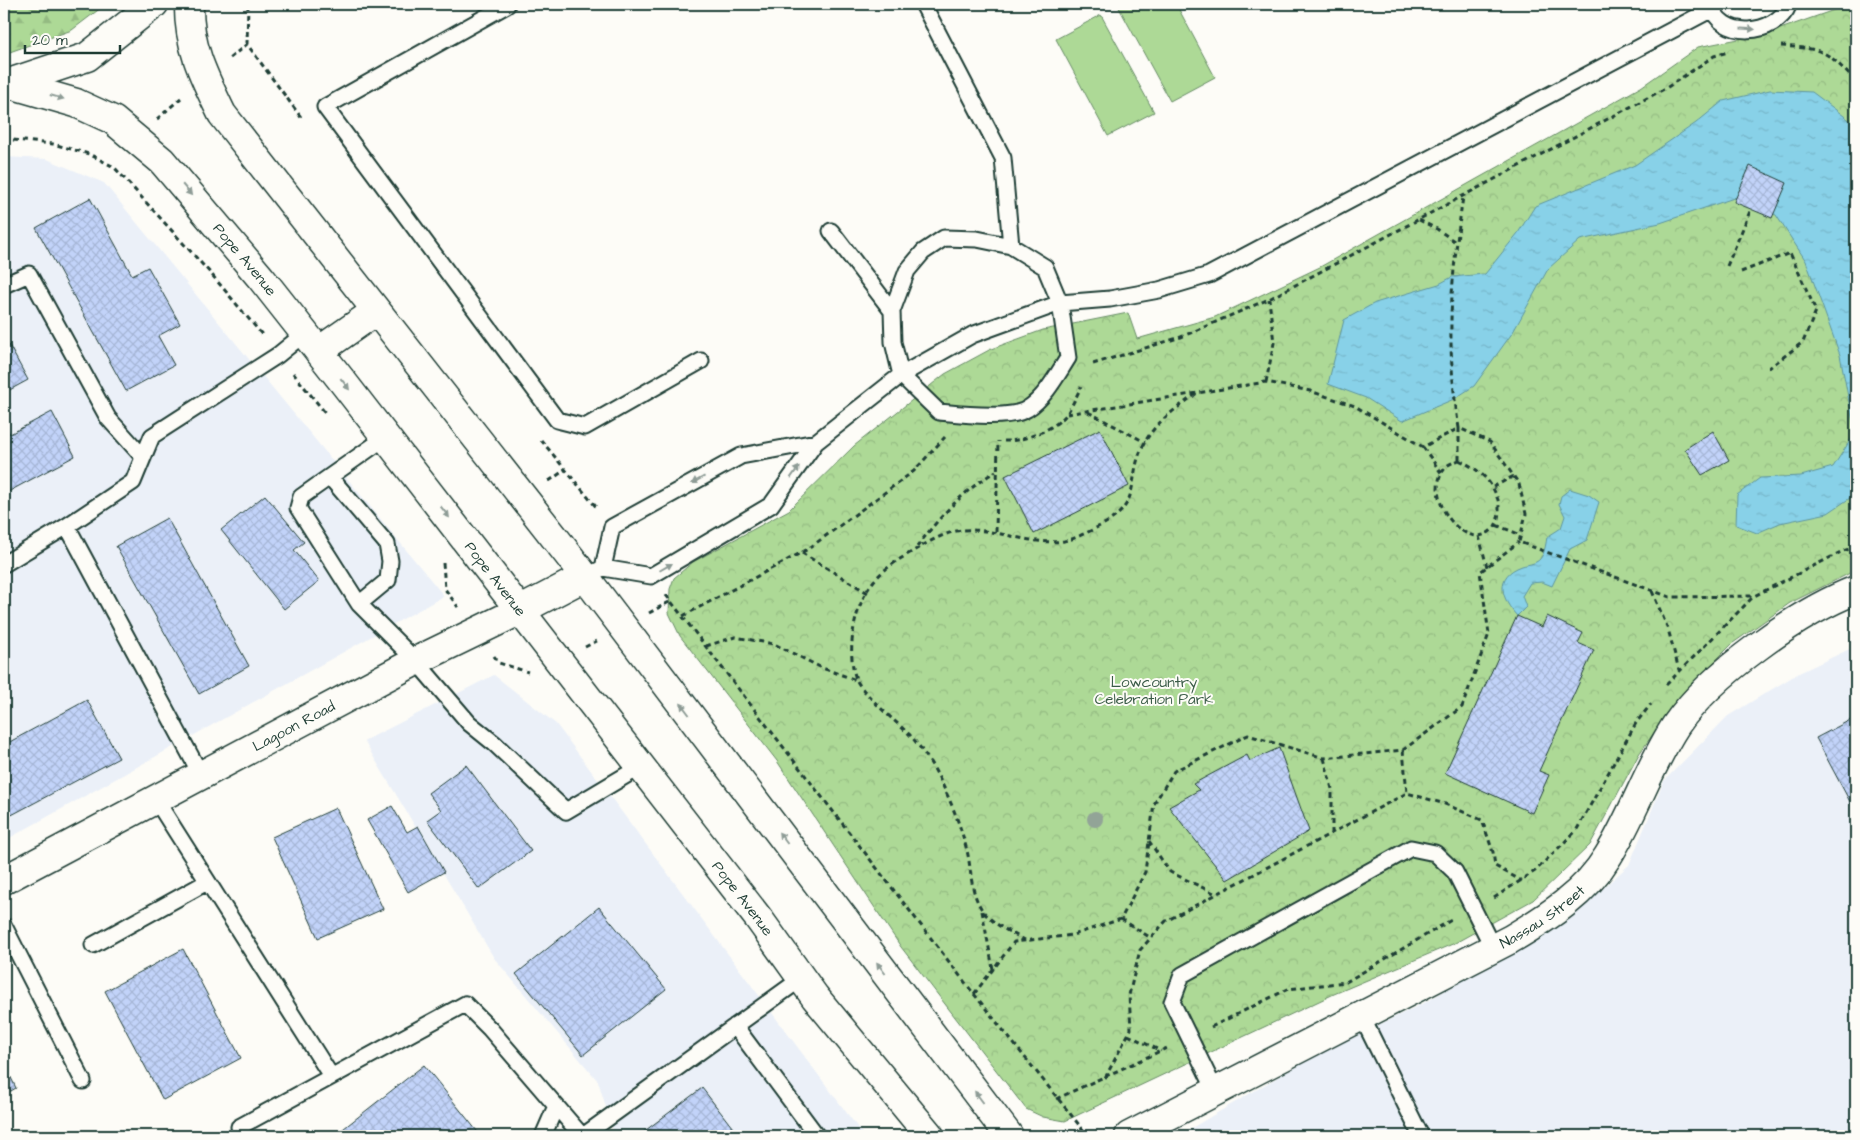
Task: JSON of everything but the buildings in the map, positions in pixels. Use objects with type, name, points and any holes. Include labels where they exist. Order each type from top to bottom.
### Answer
[{"type":"main road","points":[[7,84],[86,57],[154,4]]},
{"type":"main road","points":[[189,4],[188,27],[198,64],[222,114],[376,311],[593,572],[1009,1136]]},
{"type":"main road","name":"Pope Avenue","points":[[7,84],[76,103],[113,120],[162,160],[312,342],[386,436],[759,919],[802,978],[930,1136]]},
{"type":"main road","points":[[312,342],[376,311]]},
{"type":"main road","name":"Lagoon Road","points":[[4,880],[416,661],[521,610],[593,572]]},
{"type":"main road","name":"Nassau Street","points":[[1129,1136],[1493,948],[1562,908],[1608,858],[1650,770],[1677,725],[1697,699],[1730,668],[1756,649],[1832,600],[1856,590]]},
{"type":"lane","points":[[924,4],[1003,158],[1012,246]]},
{"type":"lane","points":[[816,442],[741,456],[612,527],[593,572],[651,576],[771,505],[816,442],[901,375],[972,335],[1060,303],[1110,299],[1149,291],[1208,275],[1712,6],[1720,20],[1740,29],[1753,30],[1766,27],[1778,20],[1789,4]]},
{"type":"lane","points":[[507,5],[325,107],[557,420],[585,427],[701,360]]},
{"type":"lane","points":[[831,231],[892,311]]},
{"type":"lane","points":[[944,238],[978,239],[1012,246],[1046,267],[1060,303],[1068,358],[1049,386],[1027,410],[993,416],[939,412],[901,375],[893,342],[892,311],[907,271],[923,252],[944,238]]},
{"type":"lane","points":[[4,285],[29,274],[108,418],[143,457]]},
{"type":"lane","points":[[4,564],[133,482],[152,436],[278,355],[312,342]]},
{"type":"lane","points":[[386,436],[301,497],[298,508],[359,604],[416,661],[469,723],[495,744],[566,811],[640,767]]},
{"type":"lane","points":[[330,476],[387,544],[390,561],[388,580],[359,604]]},
{"type":"lane","points":[[66,526],[201,775]]},
{"type":"lane","points":[[156,800],[331,1076]]},
{"type":"lane","points":[[1216,1090],[1172,1002],[1182,975],[1411,848],[1435,853],[1455,872],[1493,948]]},
{"type":"lane","points":[[93,945],[207,882]]},
{"type":"lane","points":[[4,926],[83,1081]]},
{"type":"lane","points":[[245,1136],[239,1127],[465,1004],[490,1029],[583,1136],[802,978]]},
{"type":"lane","points":[[1361,1015],[1421,1136]]},
{"type":"lane","points":[[735,1026],[816,1136]]},
{"type":"lane","points":[[543,1136],[556,1106]]},
{"type":"path","points":[[114,168],[135,138],[247,44]]},
{"type":"path","points":[[1778,46],[1811,47],[1832,57],[1856,82]]},
{"type":"path","points":[[1089,370],[1094,362],[1181,337],[1269,300],[1666,88],[1714,56],[1730,51]]},
{"type":"path","points":[[1459,460],[1458,428],[1449,334],[1452,277],[1464,196]]},
{"type":"path","points":[[1727,266],[1751,209]]},
{"type":"path","points":[[1418,220],[1437,229],[1457,243]]},
{"type":"path","points":[[1741,272],[1790,253],[1816,311],[1803,342],[1769,368]]},
{"type":"path","points":[[1266,382],[1274,343],[1269,300]]},
{"type":"path","points":[[1067,414],[1085,379]]},
{"type":"path","points":[[989,440],[1017,442],[1041,432],[1067,414],[1266,382],[1310,390],[1355,406],[1423,447],[1442,474]]},
{"type":"path","points":[[857,681],[851,650],[856,616],[872,583],[894,562],[931,541],[962,530],[996,532],[1029,539],[1065,541],[1120,515],[1132,494],[1137,462],[1145,442],[1158,423],[1197,393]]},
{"type":"path","points":[[1086,411],[1145,442]]},
{"type":"path","points":[[1423,447],[1458,428]]},
{"type":"path","points":[[974,994],[1014,942],[1073,935],[1121,919],[1145,872],[1154,804],[1174,771],[1248,735],[1324,758],[1403,750],[1462,707],[1489,634],[1480,572],[1519,542],[1526,514],[1519,484],[1490,442],[1458,428]]},
{"type":"path","points":[[683,616],[801,553],[914,472],[946,437],[954,438]]},
{"type":"path","points":[[996,532],[998,440]]},
{"type":"path","points":[[1459,460],[1478,469],[1493,487],[1499,503],[1496,525],[1491,532],[1478,536],[1466,534],[1446,518],[1438,498],[1438,482],[1446,466],[1459,460]]},
{"type":"path","points":[[916,550],[939,517],[973,485],[996,471]]},
{"type":"path","points":[[1493,487],[1514,476]]},
{"type":"path","points":[[1496,525],[1521,535]]},
{"type":"path","points":[[1478,536],[1487,567]]},
{"type":"path","points":[[1519,542],[1670,597],[1754,596],[1843,551],[1856,547]]},
{"type":"path","points":[[801,553],[868,593]]},
{"type":"path","points":[[1652,590],[1668,628],[1679,670]]},
{"type":"path","points":[[706,646],[735,637],[774,644],[822,668],[857,681],[911,737],[932,765],[953,804],[967,849],[972,888],[982,909],[993,969]]},
{"type":"path","points":[[1403,750],[1407,792]]},
{"type":"path","points":[[1324,758],[1332,789],[1332,833]]},
{"type":"path","points":[[1056,1099],[1190,1038],[1288,989],[1346,982],[1507,891],[1535,871],[1576,830],[1603,779]]},
{"type":"path","points":[[1149,841],[1170,872],[1217,894]]},
{"type":"path","points":[[982,909],[1000,926],[1025,940]]},
{"type":"path","points":[[1121,919],[1151,938]]},
{"type":"path","points":[[1128,1035],[1162,1051]]},
{"type":"shaded area","points":[[4,157],[47,159],[104,183],[444,596],[4,841]]},
{"type":"shaded area","points":[[1856,646],[1856,1136],[1178,1136],[1310,1058],[1424,1003],[1573,915],[1629,865],[1664,781],[1728,716],[1799,673]]},
{"type":"shaded area","points":[[494,675],[556,724],[864,1136],[615,1136],[598,1081],[494,958],[364,741]]},
{"type":"green space","points":[[4,4],[106,4],[72,30],[4,54]]},
{"type":"green space","points":[[1117,4],[1176,4],[1215,77],[1170,101]]},
{"type":"green space","name":"Lowcountry Celebration Park","points":[[1851,4],[1856,4],[1856,570],[1790,603],[1733,643],[1679,697],[1639,754],[1590,845],[1533,900],[1455,943],[1334,994],[1065,1121],[1043,1117],[1026,1109],[901,947],[777,761],[680,636],[669,613],[670,589],[674,578],[693,562],[789,510],[854,446],[945,374],[991,349],[1043,330],[1128,313],[1137,339],[1215,317],[1320,267],[1641,87],[1698,47],[1769,33]]},
{"type":"green space","points":[[1101,15],[1154,112],[1108,136],[1056,39]]},
{"type":"water","points":[[1770,90],[1812,92],[1856,125],[1856,494],[1828,513],[1780,523],[1757,533],[1736,525],[1737,495],[1760,478],[1801,476],[1833,467],[1855,433],[1840,355],[1806,261],[1776,215],[1737,197],[1660,223],[1580,240],[1548,269],[1513,332],[1474,386],[1454,399],[1402,421],[1366,398],[1328,384],[1344,320],[1375,303],[1439,284],[1452,277],[1485,274],[1518,233],[1535,206],[1635,165],[1696,123],[1723,101]]},
{"type":"water","points":[[1570,489],[1589,495],[1599,502],[1587,540],[1570,549],[1552,586],[1542,582],[1530,583],[1522,596],[1526,607],[1517,616],[1504,596],[1504,582],[1513,570],[1540,559],[1544,552],[1547,537],[1561,528],[1565,516],[1559,504],[1561,496]]}]
